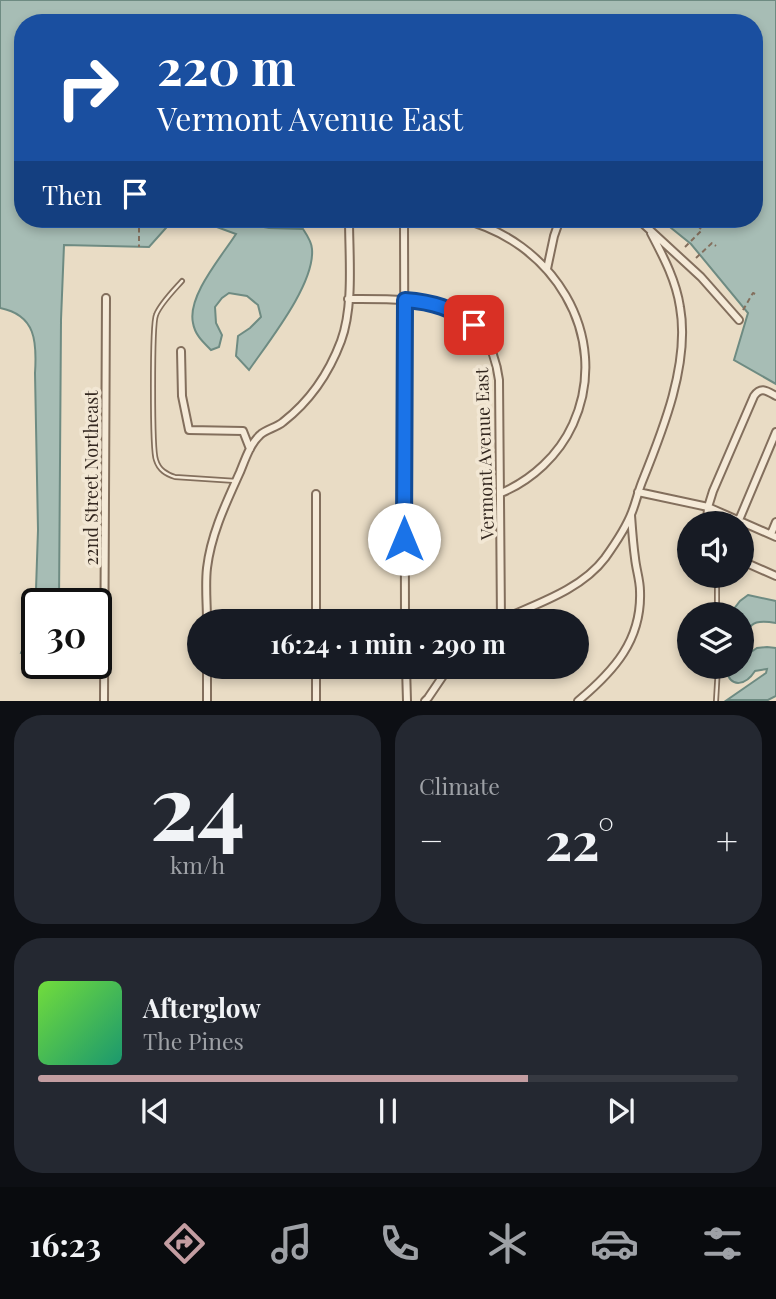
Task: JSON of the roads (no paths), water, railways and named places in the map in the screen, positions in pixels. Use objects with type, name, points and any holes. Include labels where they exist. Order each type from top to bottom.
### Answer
[{"type":"street","points":[[207,609],[207,569],[212,542],[250,449],[258,436],[292,415],[316,388],[340,343],[346,322],[348,299],[349,228]]},
{"type":"street","points":[[404,228],[404,609]]},
{"type":"street","points":[[488,228],[524,249],[547,269],[571,305],[581,330],[586,359],[582,398],[569,431],[555,453],[536,471],[518,486],[501,493]]},
{"type":"street","points":[[547,269],[557,228]]},
{"type":"street","points":[[646,228],[702,277],[739,320]]},
{"type":"street","points":[[527,609],[558,595],[586,576],[605,558],[631,514],[663,428],[672,397],[682,337],[677,291],[651,233]]},
{"type":"street","name":"22nd Street Northeast","points":[[104,701],[106,298]]},
{"type":"street","name":"Vermont Avenue East","points":[[348,299],[405,300],[439,305],[452,310],[474,325],[490,346],[499,380],[500,609]]},
{"type":"street","points":[[181,351],[182,396],[189,430],[243,431],[250,449]]},
{"type":"street","points":[[708,511],[713,491],[754,396],[762,390],[776,396]]},
{"type":"street","points":[[743,511],[776,432]]},
{"type":"street","points":[[638,492],[718,511]]},
{"type":"street","points":[[316,494],[316,609]]},
{"type":"street","points":[[578,701],[611,671],[634,633],[640,590],[631,514]]},
{"type":"street","points":[[754,527],[773,536],[776,522]]},
{"type":"street","points":[[754,566],[776,576]]},
{"type":"street","points":[[206,701],[207,679]]},
{"type":"street","points":[[316,679],[316,701]]},
{"type":"street","points":[[406,679],[407,701]]},
{"type":"street","points":[[425,701],[441,679]]},
{"type":"lane","points":[[182,281],[155,317],[153,427],[156,461],[166,474],[175,477],[236,481]]},
{"type":"lane","points":[[716,701],[717,679]]},
{"type":"water","points":[[0,0],[776,0],[776,384],[734,360],[748,313],[691,244],[671,228],[763,228],[763,14],[14,14],[14,228],[166,228],[149,247],[64,245],[59,588],[36,588],[38,530],[35,351],[32,332],[27,323],[12,312],[0,308]]},
{"type":"water","points":[[220,228],[303,229],[312,249],[311,263],[299,295],[249,370],[236,356],[238,336],[261,317],[258,305],[247,296],[229,293],[222,298],[215,307],[216,323],[222,335],[219,347],[211,350],[200,338],[193,323],[195,301],[200,289],[236,234]]},
{"type":"water","points":[[748,595],[776,601],[776,623],[754,623],[754,602],[740,601]]},
{"type":"water","points":[[776,648],[776,696],[768,700],[727,700],[766,673],[767,669],[754,672],[754,650]]},
{"type":"water","points":[[730,679],[747,679],[739,683]]}]
